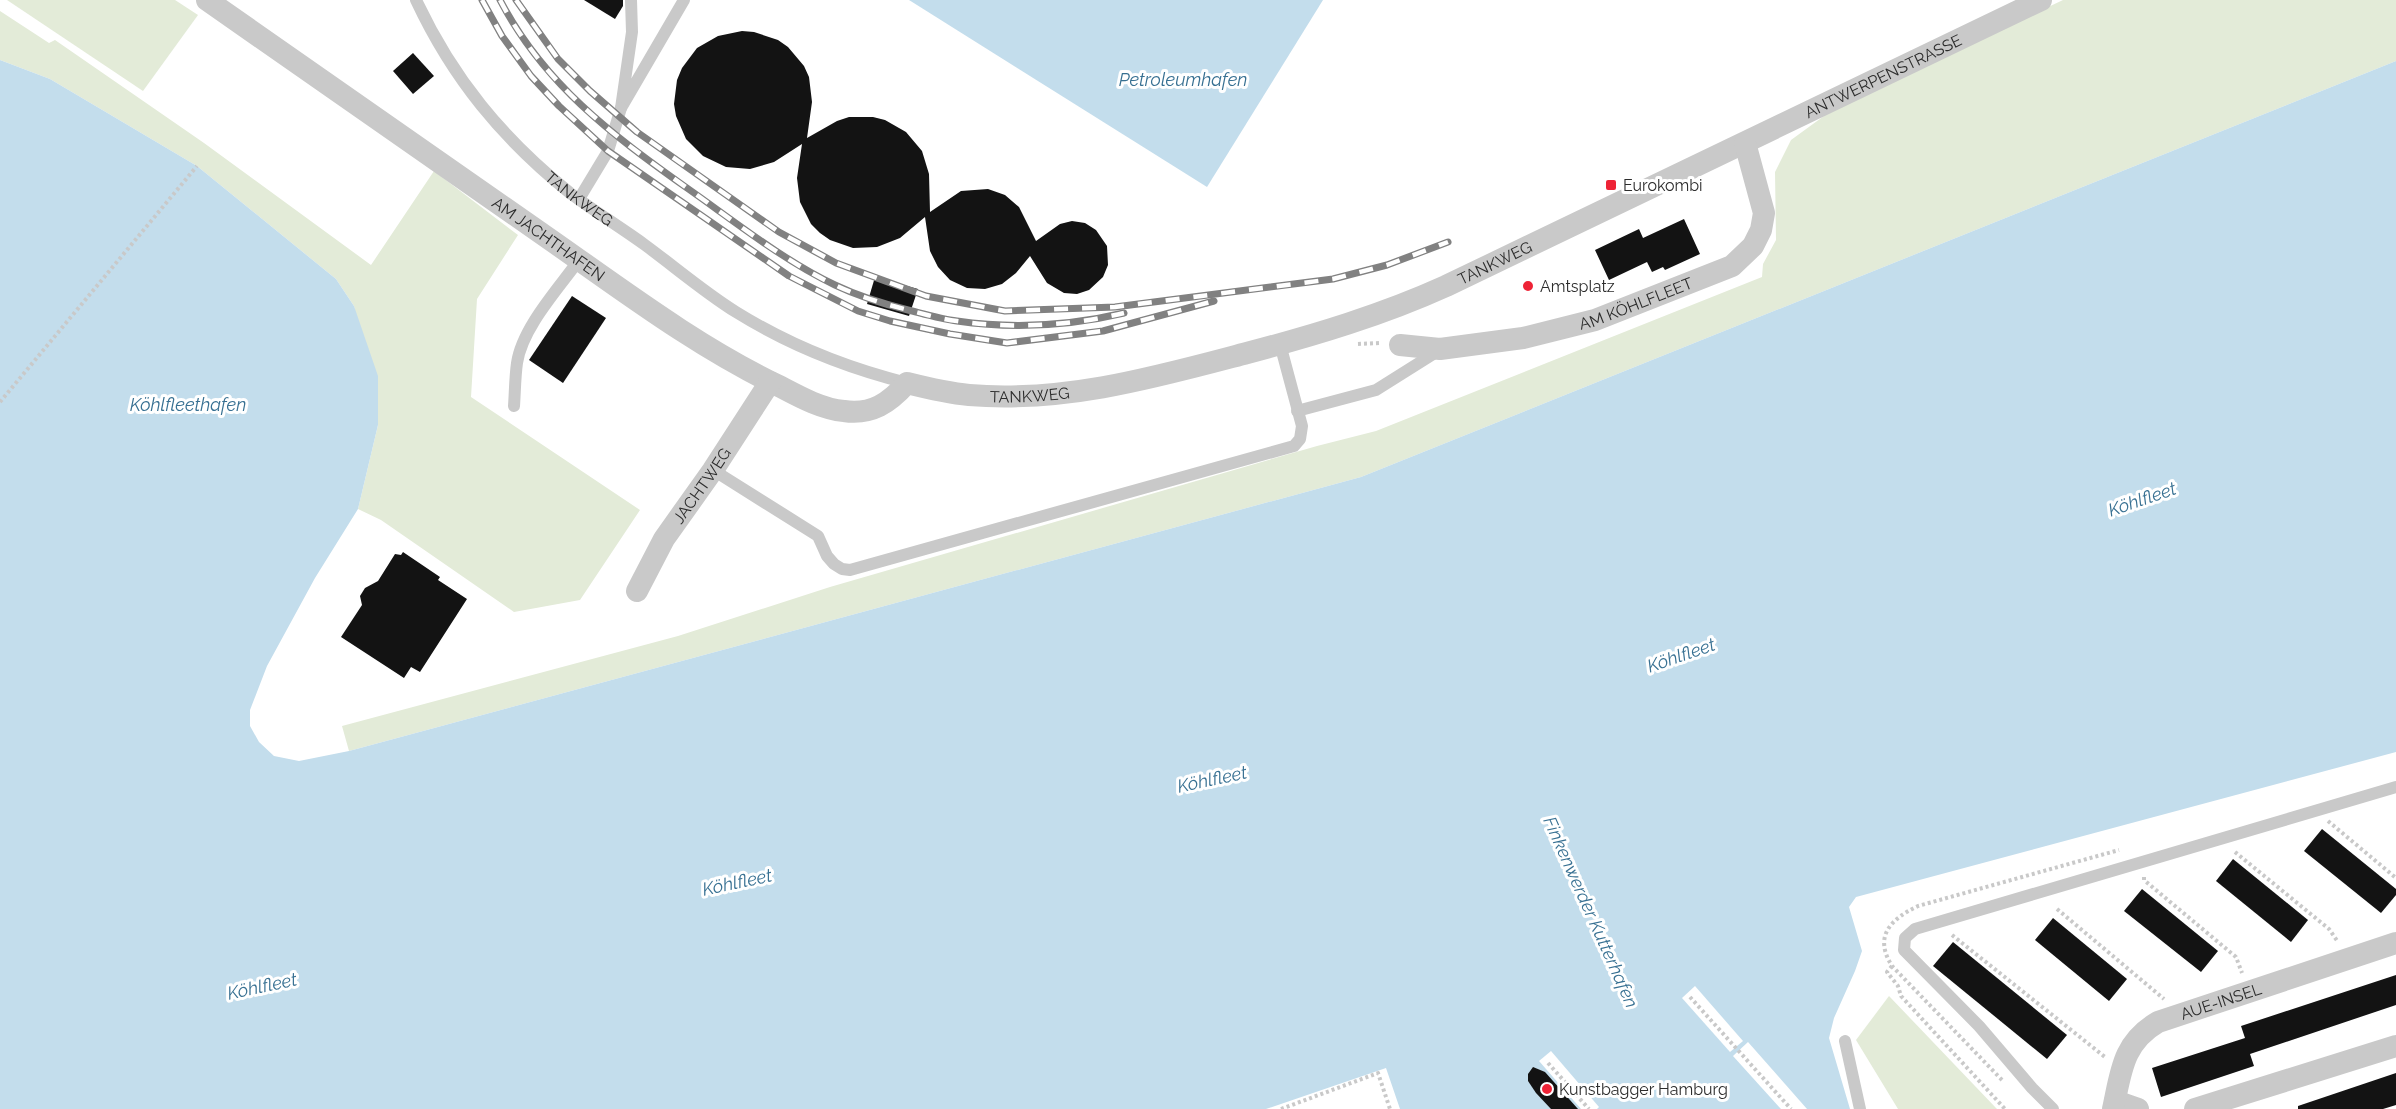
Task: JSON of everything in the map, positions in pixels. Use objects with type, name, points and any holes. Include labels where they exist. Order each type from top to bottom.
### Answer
[{"type":"street","name":"AM JACHTHAFEN","points":[[207,0],[579,260],[723,356],[770,382],[809,401],[844,411],[864,412],[880,407],[893,398],[907,383]]},
{"type":"street","name":"ANTWERPENSTRASSE","points":[[1745,143],[2033,3]]},
{"type":"street","name":"TANKWEG","points":[[907,383],[969,395],[1006,396],[1094,390],[1280,344],[1419,298],[1745,143]]},
{"type":"street","name":"AM KÖHLFLEET","points":[[1400,345],[1440,350],[1507,341],[1594,320],[1732,266],[1753,246],[1761,230],[1764,213],[1745,143]]},
{"type":"street","name":"JACHTWEG","points":[[637,591],[664,539],[713,470],[770,382]]},
{"type":"street","name":"AUE-INSEL","points":[[2138,1109],[2114,1105],[2121,1068],[2133,1046],[2152,1025],[2181,1013],[2396,943]]},
{"type":"street","points":[[2195,1109],[2396,1046]]},
{"type":"lane","name":"TANKWEG","points":[[416,0],[465,87],[523,151],[579,199],[752,321],[797,346],[869,374],[907,383]]},
{"type":"lane","points":[[579,199],[608,151],[621,108],[632,32],[631,0]]},
{"type":"lane","points":[[621,108],[684,0]]},
{"type":"lane","points":[[514,406],[517,363],[521,347],[533,324],[579,260]]},
{"type":"lane","points":[[713,470],[818,536],[827,556],[834,564],[849,570],[1294,446],[1300,439],[1302,426],[1280,344]]},
{"type":"lane","points":[[1298,411],[1376,390],[1440,350]]},
{"type":"lane","points":[[2053,1109],[2032,1089],[1979,1026],[1904,950],[1905,938],[1915,929],[1937,922],[2396,787]]},
{"type":"lane","points":[[1845,1041],[1860,1109]]},
{"type":"path","points":[[0,402],[197,166]]},
{"type":"path","points":[[2326,806],[2329,823],[2396,878]]},
{"type":"path","points":[[2005,1083],[1892,966],[1887,958],[1884,942],[1890,924],[1900,914],[1918,906],[2123,849]]},
{"type":"path","points":[[2235,852],[2329,928],[2349,958]]},
{"type":"path","points":[[2145,860],[2144,880],[2236,957],[2248,991]]},
{"type":"path","points":[[2057,909],[2181,1013]]},
{"type":"path","points":[[1937,922],[2025,995],[2121,1068]]},
{"type":"path","points":[[1892,966],[1887,972],[1898,986],[1900,996],[2005,1109]]},
{"type":"path","points":[[1690,998],[1791,1109]]},
{"type":"path","points":[[1548,1063],[1589,1109]]},
{"type":"path","points":[[1281,1109],[1378,1073],[1390,1109]]},
{"type":"green space","points":[[7,0],[175,0],[198,15],[143,91]]},
{"type":"green space","points":[[2063,0],[2396,0],[2396,61],[1361,477],[349,751],[342,726],[678,636],[830,587],[1376,431],[1762,277],[1763,264],[1776,240],[1775,172],[1791,140],[1835,108]]},
{"type":"green space","points":[[0,11],[49,43],[55,40],[204,143],[371,265],[434,171],[518,235],[477,299],[471,397],[640,510],[580,600],[514,612],[381,520],[358,509],[378,425],[354,306],[336,279],[197,166],[50,79],[0,60]]},
{"type":"green space","points":[[1889,996],[1997,1109],[1898,1109],[1856,1040]]},
{"type":"water","name":"Petroleumhafen","points":[[909,0],[1323,0],[1207,187]]},
{"type":"water","points":[[0,60],[50,79],[197,166],[336,279],[354,306],[378,376],[378,425],[358,509],[315,578],[267,666],[250,710],[250,726],[259,742],[274,756],[299,761],[349,751],[1361,477],[2396,61],[2396,752],[1856,897],[1849,907],[1862,951],[1834,1018],[1829,1038],[1850,1109],[1400,1109],[1386,1068],[1266,1109],[0,1109]]},
{"type":"pier","points":[[1695,986],[1743,1041],[1730,1052],[1682,998]]},
{"type":"pier","points":[[1748,1042],[1807,1109],[1781,1109],[1733,1056]]},
{"type":"pier","points":[[1551,1051],[1599,1107],[1597,1109],[1581,1109],[1539,1061]]},
{"type":"building","points":[[584,0],[623,0],[623,6],[615,19]]},
{"type":"building","points":[[742,31],[754,32],[778,40],[788,47],[804,66],[809,77],[812,102],[807,138],[849,117],[873,117],[885,120],[906,132],[922,151],[929,174],[930,212],[961,191],[988,189],[1005,195],[1019,207],[1036,241],[1060,224],[1072,221],[1085,223],[1096,230],[1107,246],[1108,265],[1103,277],[1089,290],[1077,294],[1064,293],[1047,283],[1030,256],[1016,273],[1002,284],[985,289],[967,288],[950,280],[938,267],[930,251],[925,217],[900,238],[877,247],[853,248],[830,240],[820,233],[811,224],[800,202],[797,178],[802,144],[774,162],[750,169],[726,167],[703,156],[686,139],[676,116],[674,104],[677,80],[682,68],[697,48],[718,36]]},
{"type":"building","points":[[413,53],[434,76],[413,94],[393,71]]},
{"type":"building","points":[[1684,219],[1700,254],[1665,270],[1663,267],[1652,272],[1647,262],[1609,280],[1595,250],[1639,229],[1643,238]]},
{"type":"building","points":[[875,277],[918,289],[909,316],[867,304]]},
{"type":"building","points":[[572,296],[606,318],[563,383],[529,360]]},
{"type":"building","points":[[403,552],[440,577],[438,580],[467,599],[420,672],[411,667],[404,678],[341,637],[362,605],[360,596],[365,588],[378,581],[395,554],[401,555]]},
{"type":"building","points":[[2322,829],[2396,889],[2396,895],[2381,913],[2304,851]]},
{"type":"building","points":[[2233,859],[2308,920],[2291,942],[2216,881]]},
{"type":"building","points":[[2142,889],[2218,951],[2201,972],[2124,911]]},
{"type":"building","points":[[2053,918],[2127,979],[2109,1001],[2035,940]]},
{"type":"building","points":[[1953,942],[2067,1035],[2047,1059],[1933,966]]},
{"type":"building","points":[[2396,975],[2396,1005],[2250,1054],[2254,1066],[2161,1097],[2152,1068],[2245,1038],[2241,1026]]},
{"type":"building","name":"Kunstbagger Hamburg","points":[[1533,1067],[1545,1072],[1578,1109],[1551,1109],[1528,1081],[1528,1074]]},
{"type":"building","points":[[2396,1073],[2396,1105],[2383,1109],[2298,1109],[2298,1106]]},
{"type":"railway","points":[[482,0],[502,36],[531,76],[559,106],[608,151],[789,276],[858,311],[890,321],[950,334],[1007,343],[1103,331],[1214,301]]},
{"type":"railway","points":[[500,0],[537,57],[558,82],[606,127],[760,240],[835,285],[899,308],[945,319],[978,323],[1041,325],[1083,321],[1124,313]]},
{"type":"railway","points":[[516,0],[558,59],[637,132],[779,232],[836,263],[926,296],[1005,311],[1115,307],[1333,279],[1387,265],[1448,242]]},
{"type":"place","name":"Eurokombi","points":[[1611,185]]},
{"type":"place","name":"Amtsplatz","points":[[1528,286]]},
{"type":"place","name":"Kunstbagger Hamburg","points":[[1547,1089]]},
{"type":"water label","name":"Köhlfleethafen","points":[[188,404]]},
{"type":"water label","name":"Köhlfleet","points":[[2142,499]]},
{"type":"water label","name":"Köhlfleet","points":[[1681,655]]},
{"type":"water label","name":"Köhlfleet","points":[[1212,779]]},
{"type":"water label","name":"Köhlfleet","points":[[737,882]]},
{"type":"water label","name":"Finkenwerder Kutterhafen","points":[[1591,912]]},
{"type":"water label","name":"Köhlfleet","points":[[262,986]]}]
